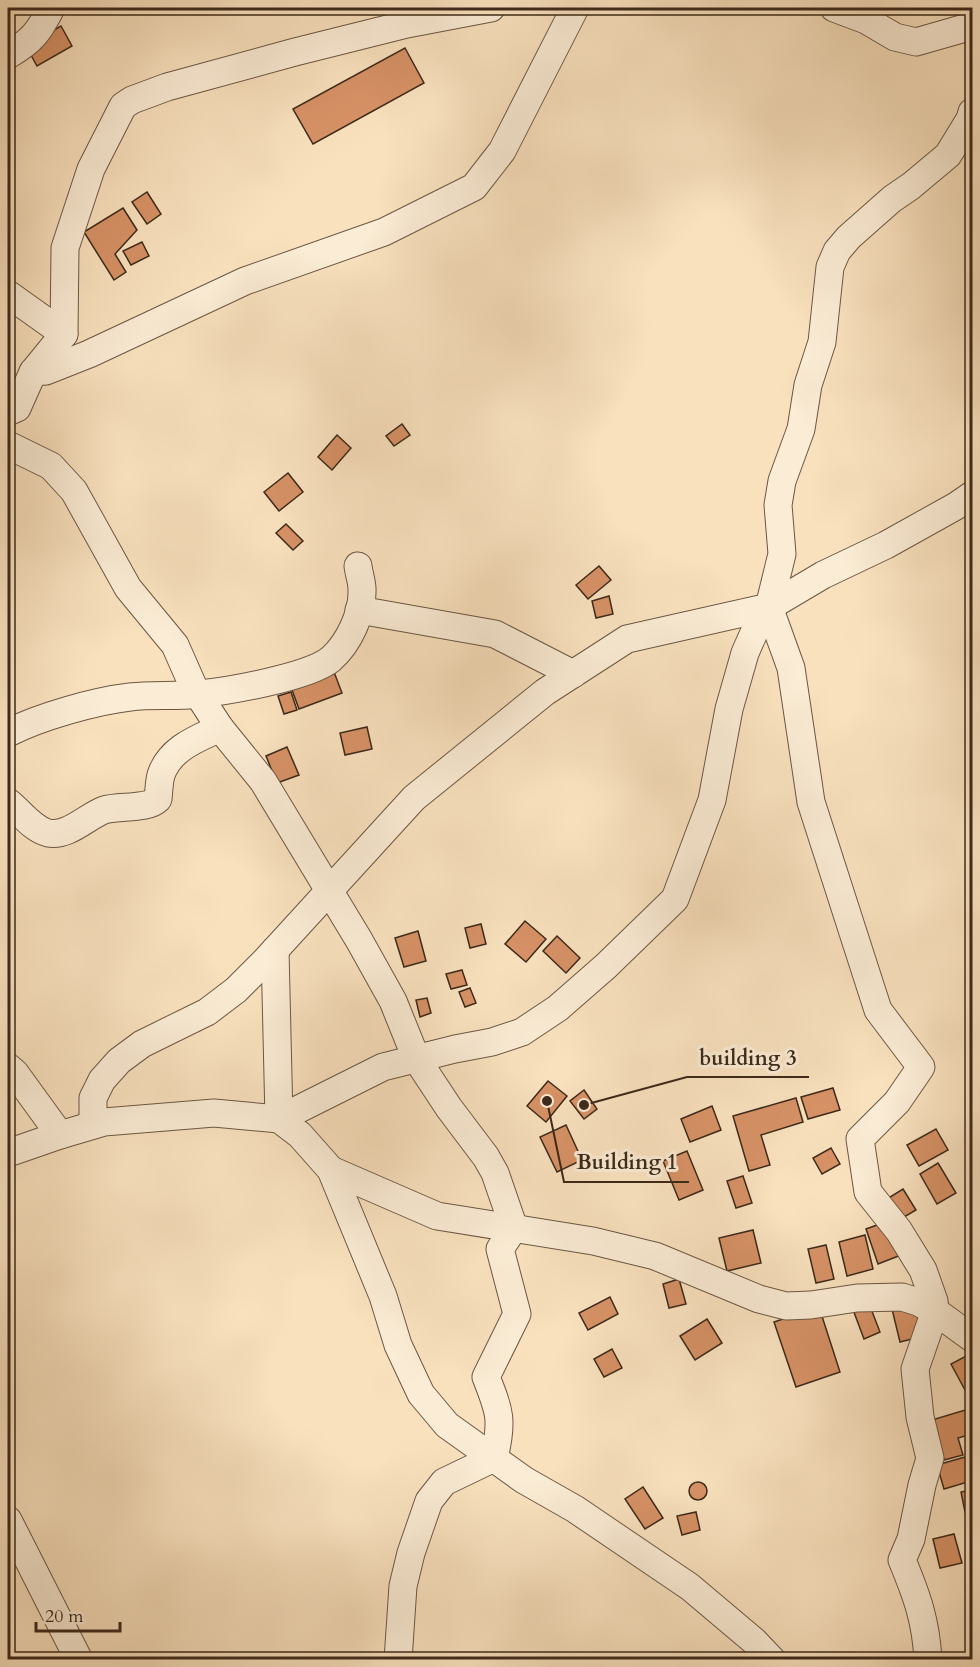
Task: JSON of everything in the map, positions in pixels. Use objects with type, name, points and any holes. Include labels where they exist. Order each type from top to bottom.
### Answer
[{"type":"street","points":[[8,55],[39,32],[51,8]]},
{"type":"street","points":[[8,412],[17,408],[33,372],[63,334],[65,248],[91,169],[123,106],[132,100],[167,87],[295,52],[407,24],[491,8]]},
{"type":"street","points":[[33,372],[46,371],[89,354],[245,281],[384,232],[474,187],[502,151],[575,8]]},
{"type":"street","points":[[834,8],[866,20],[907,41],[916,42],[972,26]]},
{"type":"street","points":[[8,1153],[104,1122],[214,1113],[279,1119],[383,1067],[492,1042],[522,1032],[558,1008],[675,900],[712,800],[729,709],[745,653],[756,628],[769,607],[782,554],[778,505],[782,481],[801,429],[808,385],[822,342],[828,278],[837,251],[849,237],[948,155],[972,112]]},
{"type":"street","points":[[8,294],[63,334]]},
{"type":"street","points":[[8,445],[51,465],[74,491],[128,588],[174,645],[198,694],[220,728],[263,782],[393,1000],[416,1058],[486,1157],[495,1173],[514,1228]]},
{"type":"street","points":[[93,1125],[93,1098],[102,1080],[119,1061],[142,1044],[207,1012],[236,990],[414,798],[545,692],[627,639],[769,607],[823,575],[896,540],[972,495]]},
{"type":"street","points":[[8,733],[34,720],[117,699],[198,694],[276,679],[316,667],[331,659],[352,631],[359,610],[362,589],[358,566]]},
{"type":"street","points":[[769,607],[791,668],[811,802],[878,1010],[921,1067],[897,1102],[860,1138],[868,1192],[899,1232],[923,1270],[934,1300],[935,1311],[915,1369],[920,1417],[930,1458],[911,1539],[902,1560],[916,1596],[926,1632],[927,1659]]},
{"type":"street","points":[[359,610],[495,634],[573,674]]},
{"type":"street","points":[[8,802],[39,830],[52,834],[68,831],[104,810],[151,804],[158,799],[160,777],[167,761],[188,743],[220,728]]},
{"type":"street","points":[[275,950],[279,1119]]},
{"type":"street","points":[[8,1067],[15,1073],[60,1135]]},
{"type":"street","points":[[279,1119],[300,1135],[331,1170],[382,1296],[398,1345],[421,1394],[447,1425],[524,1480],[575,1509],[690,1587],[754,1641],[771,1659]]},
{"type":"street","points":[[331,1170],[437,1216],[593,1241],[655,1256],[759,1299],[786,1306],[811,1305],[857,1298],[902,1297],[935,1311],[972,1338]]},
{"type":"street","points":[[494,1458],[499,1435],[499,1409],[486,1377],[517,1314],[500,1249],[514,1228]]},
{"type":"street","points":[[398,1659],[403,1586],[411,1553],[429,1501],[444,1482],[494,1458]]},
{"type":"street","points":[[8,1520],[79,1659]]},
{"type":"building","points":[[61,26],[72,46],[37,66],[26,46]]},
{"type":"building","points":[[405,48],[424,83],[313,144],[293,109]]},
{"type":"building","points":[[147,192],[161,214],[147,224],[132,202]]},
{"type":"building","points":[[123,208],[137,230],[115,254],[126,272],[114,280],[84,232]]},
{"type":"building","points":[[142,242],[149,256],[131,265],[123,251]]},
{"type":"building","points":[[402,424],[410,435],[394,446],[386,436]]},
{"type":"building","points":[[337,435],[351,448],[332,470],[318,457]]},
{"type":"building","points":[[288,473],[303,492],[279,511],[264,492]]},
{"type":"building","points":[[286,524],[303,541],[293,550],[276,533]]},
{"type":"building","points":[[599,566],[611,580],[588,599],[576,585]]},
{"type":"building","points":[[609,596],[613,614],[596,618],[592,601]]},
{"type":"building","points":[[331,664],[342,693],[299,709],[288,679]]},
{"type":"building","points":[[291,692],[297,710],[284,714],[278,696]]},
{"type":"building","points":[[367,727],[372,749],[345,755],[340,733]]},
{"type":"building","points":[[287,747],[299,775],[277,783],[266,756]]},
{"type":"building","points":[[525,921],[546,939],[526,962],[505,944]]},
{"type":"building","points":[[481,924],[486,944],[470,948],[465,928]]},
{"type":"building","points":[[418,931],[426,961],[404,967],[395,938]]},
{"type":"building","points":[[557,936],[580,958],[566,973],[543,951]]},
{"type":"building","points":[[462,970],[467,985],[451,989],[446,974]]},
{"type":"building","points":[[470,988],[476,1003],[465,1007],[459,992]]},
{"type":"building","points":[[427,998],[431,1013],[420,1017],[416,1000]]},
{"type":"building","points":[[548,1081],[567,1096],[546,1122],[527,1106]]},
{"type":"building","points":[[833,1088],[840,1110],[808,1119],[801,1097]]},
{"type":"building","points":[[584,1090],[597,1109],[584,1119],[570,1101]]},
{"type":"building","points":[[796,1098],[803,1122],[761,1135],[770,1165],[749,1171],[733,1116]]},
{"type":"building","points":[[712,1106],[721,1130],[690,1142],[681,1119]]},
{"type":"building","points":[[566,1125],[582,1160],[557,1172],[540,1137]]},
{"type":"building","points":[[936,1129],[948,1150],[919,1166],[907,1145]]},
{"type":"building","points":[[831,1148],[840,1164],[822,1174],[813,1158]]},
{"type":"building","points":[[687,1151],[703,1190],[679,1200],[663,1161]]},
{"type":"building","points":[[938,1163],[956,1193],[937,1204],[920,1174]]},
{"type":"building","points":[[743,1176],[752,1203],[736,1208],[727,1181]]},
{"type":"building","points":[[903,1189],[916,1210],[894,1223],[882,1202]]},
{"type":"building","points":[[888,1221],[901,1255],[878,1264],[866,1229]]},
{"type":"building","points":[[753,1230],[761,1263],[727,1271],[719,1238]]},
{"type":"building","points":[[865,1235],[873,1269],[847,1276],[839,1242]]},
{"type":"building","points":[[826,1245],[834,1279],[816,1283],[808,1249]]},
{"type":"building","points":[[679,1279],[686,1304],[669,1308],[663,1284]]},
{"type":"building","points":[[610,1297],[618,1314],[588,1330],[579,1313]]},
{"type":"building","points":[[868,1301],[880,1332],[864,1339],[852,1307]]},
{"type":"building","points":[[916,1303],[924,1336],[900,1342],[892,1309]]},
{"type":"building","points":[[819,1307],[840,1372],[796,1387],[774,1322]]},
{"type":"building","points":[[707,1319],[722,1343],[695,1360],[680,1336]]},
{"type":"building","points":[[612,1349],[622,1368],[604,1377],[594,1359]]},
{"type":"building","points":[[972,1353],[972,1403],[951,1364]]},
{"type":"building","points":[[972,1408],[972,1434],[958,1438],[963,1455],[944,1460],[932,1420]]},
{"type":"building","points":[[965,1457],[971,1481],[944,1489],[937,1465]]},
{"type":"building","points":[[698,1482],[704,1485],[707,1491],[704,1497],[698,1500],[692,1497],[689,1491],[692,1485]]},
{"type":"building","points":[[643,1487],[663,1518],[645,1529],[625,1499]]},
{"type":"building","points":[[972,1490],[972,1511],[965,1512],[961,1492]]},
{"type":"building","points":[[696,1512],[700,1530],[682,1535],[677,1516]]},
{"type":"building","points":[[954,1534],[962,1563],[940,1568],[933,1539]]},
{"type":"place","name":"Building 1","points":[[547,1101]]},
{"type":"place","name":"building 3","points":[[584,1105]]}]
